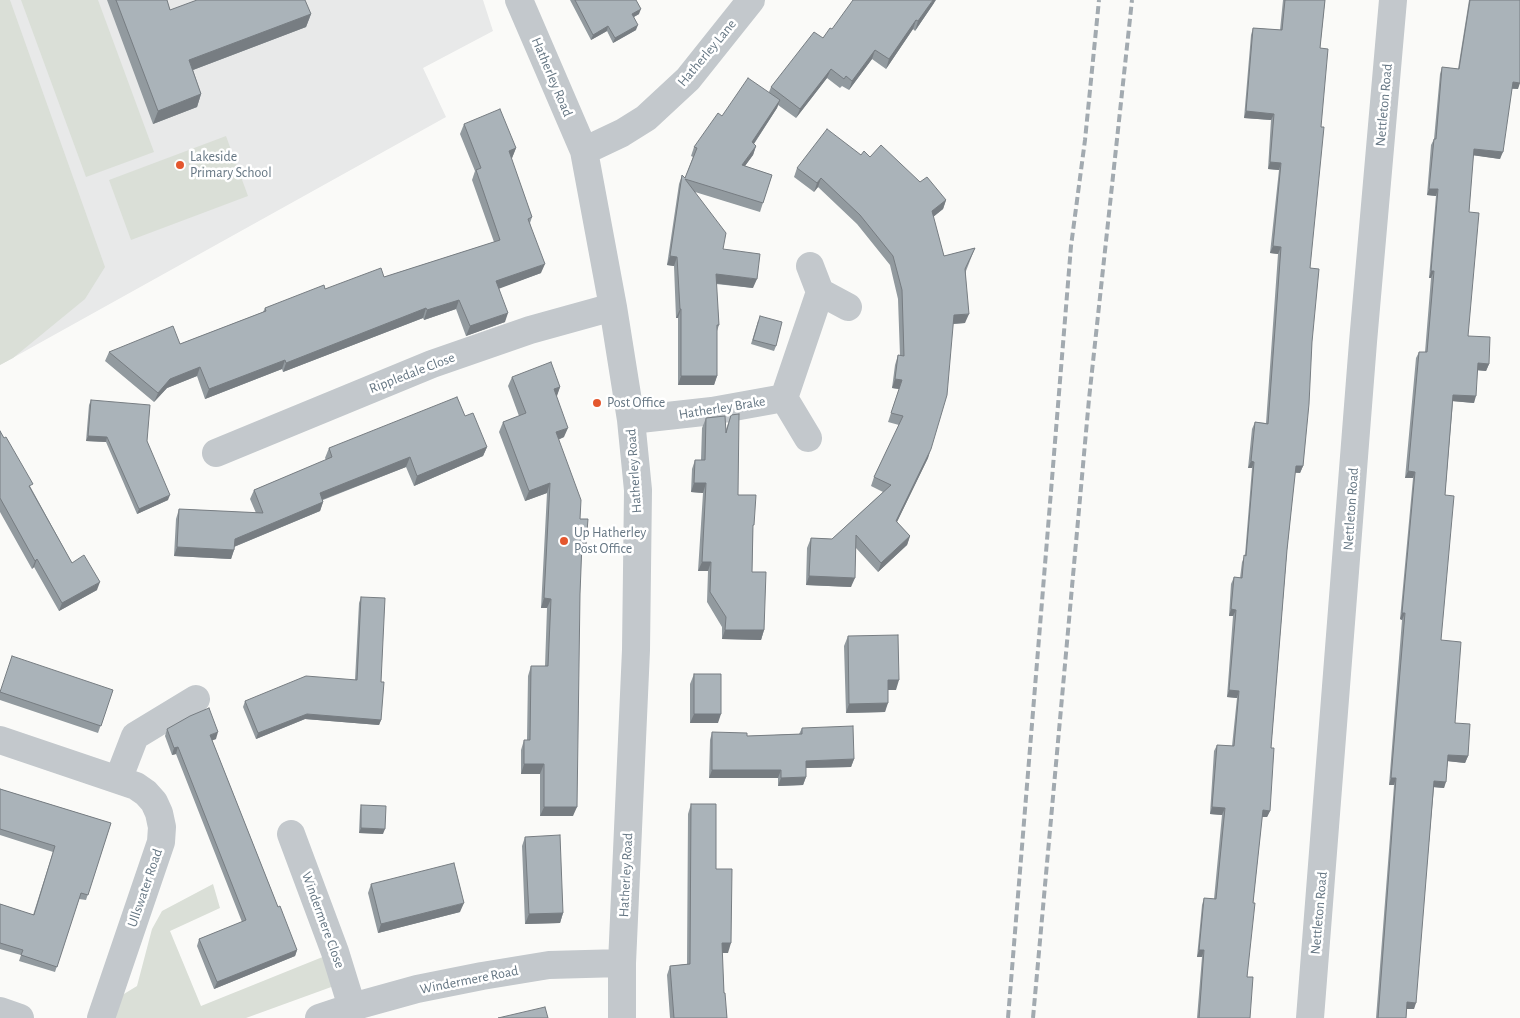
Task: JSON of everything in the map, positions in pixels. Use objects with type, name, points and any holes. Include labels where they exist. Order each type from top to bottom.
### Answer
[{"type":"street","name":"Hatherley Road","points":[[519,0],[584,151],[613,308],[631,420],[638,490],[636,650],[622,963],[622,1018]]},
{"type":"street","name":"Hatherley Lane","points":[[584,151],[622,133],[646,118],[688,79],[751,0]]},
{"type":"street","name":"Nettleton Road","points":[[1310,1018],[1363,342],[1393,0]]},
{"type":"street","points":[[810,266],[820,292],[848,307]]},
{"type":"street","name":"Hatherley Brake","points":[[808,438],[784,398],[820,292]]},
{"type":"street","name":"Rippledale Close","points":[[216,453],[432,364],[530,330],[613,308]]},
{"type":"street","name":"Hatherley Brake","points":[[631,420],[712,411],[784,398]]},
{"type":"street","points":[[118,780],[135,736],[196,699]]},
{"type":"street","name":"Ullswater Road","points":[[0,740],[136,786],[154,802],[159,813],[162,827],[161,842],[101,1018]]},
{"type":"street","name":"Windermere Close","points":[[291,834],[335,952],[352,1007]]},
{"type":"street","name":"Windermere Road","points":[[319,1018],[352,1007],[417,990],[482,976],[549,965],[622,963]]},
{"type":"street","points":[[0,1011],[20,1018]]},
{"type":"shaded area","name":"Lakeside Primary School","points":[[0,0],[483,0],[493,31],[423,68],[446,117],[0,365]]},
{"type":"shaded area","points":[[0,0],[10,0],[105,267],[85,299],[13,358],[0,365]]},
{"type":"shaded area","points":[[21,0],[98,0],[154,152],[86,177]]},
{"type":"shaded area","points":[[226,136],[248,196],[131,240],[109,180]]},
{"type":"shaded area","points":[[213,884],[220,908],[170,931],[201,1006],[335,952],[345,982],[246,1018],[113,1018],[119,997],[137,986],[152,929],[162,911]]},
{"type":"building","points":[[116,0],[167,0],[170,10],[197,0],[305,0],[311,14],[189,60],[201,94],[158,111]]},
{"type":"building","points":[[575,0],[636,0],[641,9],[632,14],[638,25],[615,38],[608,26],[593,35]]},
{"type":"building","points":[[853,0],[933,0],[918,21],[916,20],[889,59],[875,50],[852,81],[846,76],[844,79],[831,69],[800,109],[771,87],[814,32],[823,38]]},
{"type":"building","points":[[1285,0],[1325,0],[1320,48],[1328,49],[1321,127],[1324,127],[1310,268],[1319,269],[1312,342],[1309,404],[1303,466],[1296,466],[1287,550],[1271,748],[1274,748],[1270,811],[1263,810],[1253,903],[1255,903],[1247,977],[1253,977],[1250,1018],[1199,1018],[1204,950],[1199,950],[1204,898],[1216,899],[1225,808],[1212,807],[1217,745],[1234,746],[1239,691],[1229,690],[1236,610],[1231,609],[1234,577],[1242,578],[1244,555],[1246,556],[1254,462],[1251,461],[1255,422],[1268,424],[1281,247],[1273,246],[1281,163],[1270,162],[1274,114],[1246,111],[1253,28],[1282,30]]},
{"type":"building","points":[[1470,0],[1520,0],[1520,83],[1513,82],[1503,152],[1474,149],[1469,212],[1479,213],[1468,336],[1490,337],[1489,364],[1478,363],[1476,396],[1453,395],[1445,495],[1454,496],[1441,640],[1461,642],[1455,723],[1470,724],[1468,756],[1448,755],[1446,782],[1434,781],[1416,1003],[1407,1002],[1406,1018],[1378,1018],[1396,778],[1391,778],[1405,613],[1402,613],[1415,472],[1408,471],[1419,352],[1427,352],[1434,271],[1431,271],[1438,189],[1429,189],[1434,139],[1436,139],[1442,67],[1459,69]]},
{"type":"building","points":[[748,78],[780,100],[752,142],[756,146],[742,165],[772,175],[763,203],[685,179],[726,233],[723,249],[760,254],[757,279],[716,274],[719,325],[717,325],[717,376],[681,376],[681,309],[677,257],[670,256],[682,175],[685,178],[697,148],[694,147],[718,113],[722,116]]},
{"type":"building","points":[[500,109],[516,148],[509,151],[532,217],[528,219],[545,264],[496,281],[508,313],[470,326],[459,300],[427,310],[426,308],[286,363],[285,360],[209,389],[200,367],[170,379],[158,393],[109,352],[173,326],[180,344],[266,311],[265,308],[324,285],[325,289],[381,268],[384,277],[500,240],[476,170],[481,168],[464,124]]},
{"type":"building","points":[[827,129],[861,155],[864,151],[870,157],[881,145],[920,182],[927,177],[946,200],[932,211],[944,256],[975,248],[965,269],[969,314],[954,315],[947,395],[931,449],[896,521],[910,536],[881,563],[856,535],[855,578],[809,576],[811,538],[832,539],[891,485],[874,477],[903,416],[891,413],[902,380],[895,379],[898,355],[904,356],[902,290],[893,256],[860,215],[821,178],[817,183],[797,168]]},
{"type":"building","points":[[760,316],[782,322],[776,346],[753,340]]},
{"type":"building","points":[[551,362],[560,387],[554,389],[568,428],[556,432],[581,500],[580,519],[588,519],[586,544],[582,543],[580,594],[577,807],[544,807],[544,764],[524,764],[524,740],[530,740],[531,666],[548,666],[551,599],[544,598],[550,483],[529,491],[503,422],[526,413],[512,377]]},
{"type":"building","points":[[457,397],[465,416],[473,413],[487,447],[417,476],[410,457],[320,493],[323,502],[235,539],[234,550],[177,547],[179,509],[263,513],[254,490],[332,457],[329,448]]},
{"type":"building","points":[[91,400],[150,405],[147,441],[170,495],[139,509],[107,437],[88,436]]},
{"type":"building","points":[[739,414],[738,495],[756,495],[752,572],[766,572],[764,630],[725,630],[726,617],[710,592],[711,562],[702,562],[706,483],[694,483],[695,460],[705,460],[706,418],[725,416],[726,433],[731,415]]},
{"type":"building","points":[[0,431],[4,438],[6,437],[33,484],[29,486],[72,563],[84,555],[100,582],[62,603],[37,559],[35,561],[0,498]]},
{"type":"building","points":[[361,597],[385,598],[381,682],[384,682],[381,720],[307,714],[258,733],[245,701],[306,676],[357,680]]},
{"type":"building","points":[[898,635],[899,680],[888,680],[888,703],[849,704],[848,636]]},
{"type":"building","points":[[12,656],[113,690],[101,726],[0,692]]},
{"type":"building","points":[[694,674],[721,674],[721,714],[694,714]]},
{"type":"building","points":[[209,708],[218,732],[210,735],[297,950],[217,982],[199,939],[246,920],[178,747],[174,748],[167,729]]},
{"type":"building","points":[[853,726],[854,759],[806,761],[806,777],[781,778],[781,770],[712,770],[712,732],[747,733],[747,736],[802,734],[802,728]]},
{"type":"building","points":[[0,789],[111,823],[88,895],[81,893],[57,967],[21,955],[23,950],[0,943],[0,904],[34,915],[55,846],[0,829]]},
{"type":"building","points":[[691,804],[716,804],[716,869],[732,869],[731,943],[722,943],[727,1018],[674,1018],[670,966],[690,964]]},
{"type":"building","points":[[361,805],[386,806],[385,829],[361,828]]},
{"type":"building","points":[[560,835],[563,913],[529,914],[525,837]]},
{"type":"building","points":[[454,863],[464,903],[381,924],[371,884]]},
{"type":"building","points":[[545,1007],[548,1018],[498,1018]]},
{"type":"railway","points":[[1008,1018],[1071,246],[1085,140],[1099,0]]},
{"type":"railway","points":[[1033,1018],[1089,399],[1132,0]]},
{"type":"place","name":"Lakeside Primary School","points":[[180,165]]},
{"type":"place","name":"Post Office","points":[[597,403]]},
{"type":"place","name":"Up Hatherley Post Office","points":[[564,541]]}]
